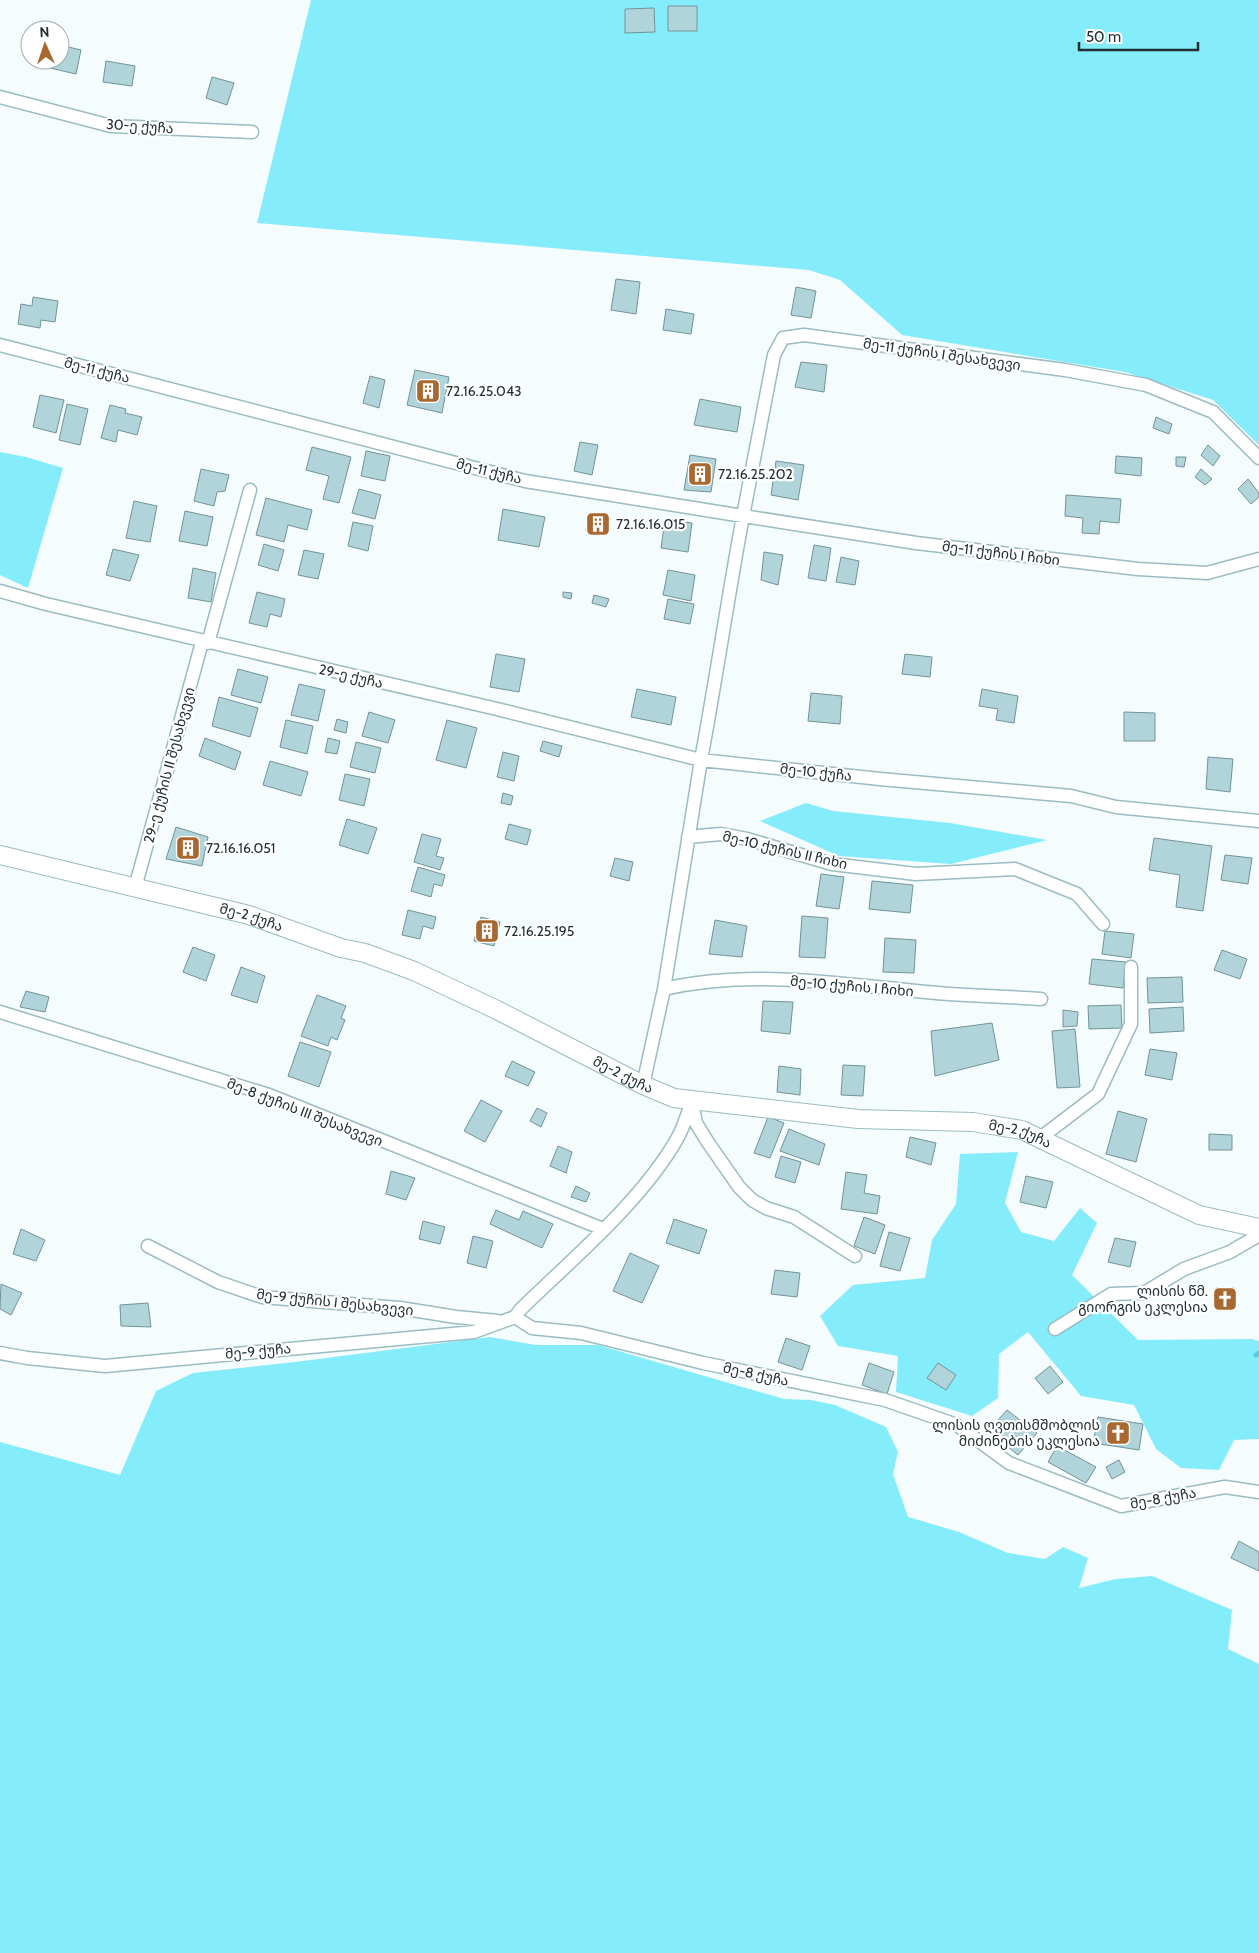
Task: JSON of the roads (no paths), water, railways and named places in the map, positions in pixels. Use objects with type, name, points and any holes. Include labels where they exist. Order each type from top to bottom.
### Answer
[{"type":"main road","name":"მე-2 ქუჩა","points":[[0,855],[249,916],[341,948],[365,953],[414,971],[497,1010],[643,1085],[674,1098],[858,1119],[973,1122],[1022,1130],[1199,1215],[1259,1228]]},
{"type":"street","name":"30-ე ქუჩა","points":[[0,97],[111,126],[252,132]]},
{"type":"street","name":"მე-11 ქუჩის I შესახვევი","points":[[743,516],[774,355],[783,338],[804,335],[1065,370],[1146,385],[1213,412],[1259,458]]},
{"type":"street","name":"მე-11 ქუჩა","points":[[0,345],[525,481],[743,516]]},
{"type":"street","name":"29-ე ქუჩის II შესახვევი","points":[[135,888],[250,490]]},
{"type":"street","name":"მე-11 ქუჩის I ჩიხი","points":[[743,516],[916,543],[1138,569],[1207,573],[1259,559]]},
{"type":"street","points":[[643,1085],[664,989],[725,612],[743,516]]},
{"type":"street","name":"29-ე ქუჩა","points":[[0,591],[46,604],[497,709],[701,760]]},
{"type":"street","name":"მე-10 ქუჩა","points":[[701,760],[880,779],[1071,796],[1116,807],[1259,820]]},
{"type":"street","name":"მე-10 ქუჩის II ჩიხი","points":[[688,836],[721,834],[747,839],[832,864],[916,874],[1015,869],[1076,894],[1103,924]]},
{"type":"street","points":[[1039,1139],[1098,1094],[1131,1024],[1132,967]]},
{"type":"street","name":"მე-10 ქუჩის I ჩიხი","points":[[664,989],[696,982],[755,979],[798,980],[929,992],[1040,999]]},
{"type":"street","name":"მე-8 ქუჩის III შესახვევი","points":[[0,1012],[269,1095],[603,1229]]},
{"type":"street","points":[[509,1319],[638,1193],[677,1138],[692,1100]]},
{"type":"street","points":[[692,1100],[696,1123],[739,1187],[752,1200],[766,1208],[794,1217],[855,1256]]},
{"type":"street","points":[[1055,1329],[1111,1294],[1144,1293],[1184,1269],[1230,1252],[1259,1235]]},
{"type":"street","name":"მე-9 ქუჩის I შესახვევი","points":[[148,1246],[218,1282],[262,1298],[400,1308],[456,1317],[509,1319]]},
{"type":"street","name":"მე-9 ქუჩა","points":[[0,1354],[105,1366],[474,1332],[509,1319]]},
{"type":"street","name":"მე-8 ქუჩა","points":[[509,1319],[532,1328],[581,1333],[703,1363],[885,1400],[957,1425],[1009,1463],[1121,1506],[1225,1487],[1259,1492]]},
{"type":"place","name":"72.16.25.043","points":[[428,391]]},
{"type":"place","name":"72.16.25.202","points":[[700,474]]},
{"type":"place","name":"72.16.16.015","points":[[598,524]]},
{"type":"place","name":"72.16.16.051","points":[[188,848]]},
{"type":"place","name":"72.16.25.195","points":[[487,931]]},
{"type":"place","name":"ლისის წმ. გიორგის ეკლესია","points":[[1225,1299]]},
{"type":"place","name":"ლისის ღვთისმშობლის მიძინების ეკლესია","points":[[1118,1433]]}]
